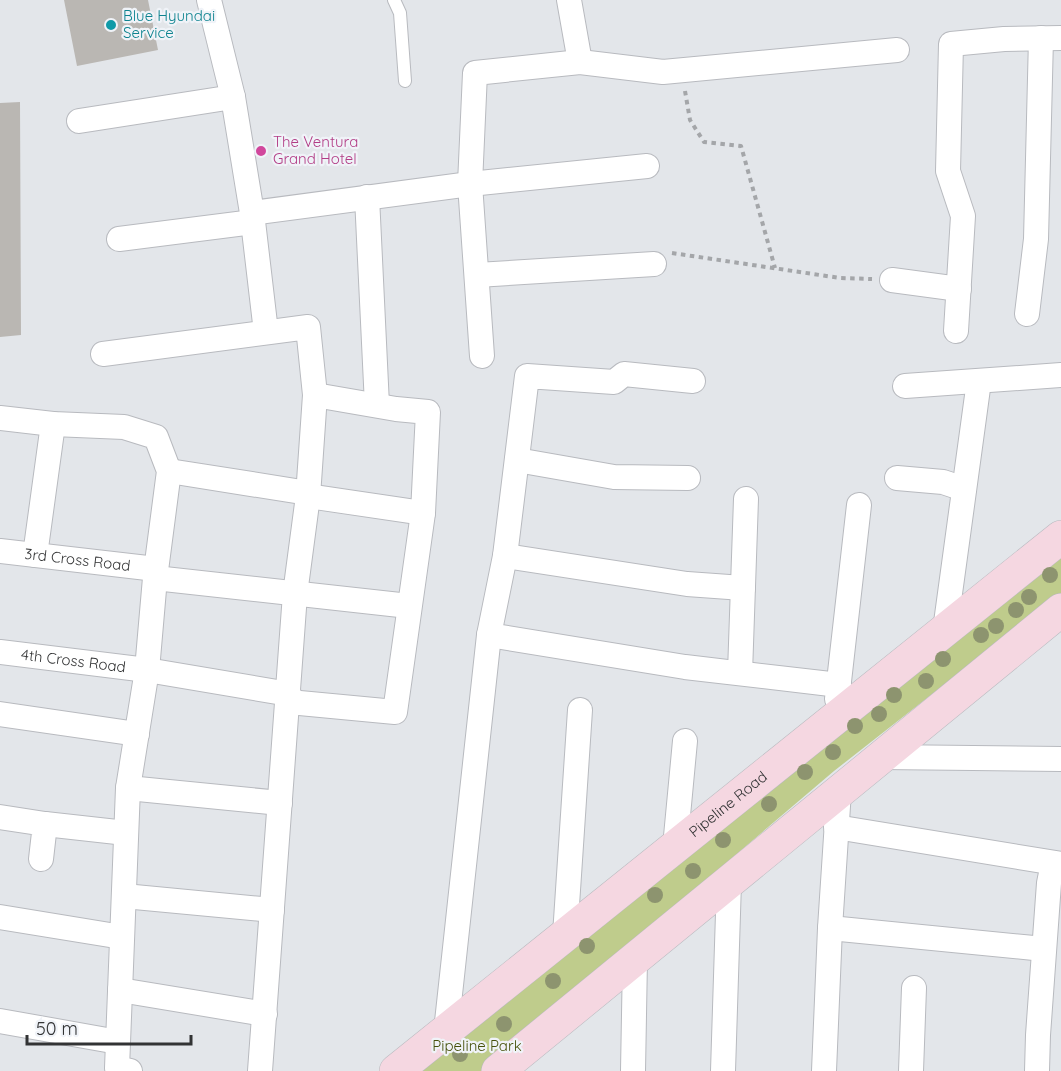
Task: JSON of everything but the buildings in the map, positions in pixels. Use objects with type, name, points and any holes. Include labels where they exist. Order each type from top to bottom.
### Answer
[{"type":"main road","name":"Pipeline Road","points":[[396,1071],[1061,537]]},
{"type":"main road","points":[[498,1071],[1061,610]]},
{"type":"street","points":[[208,0],[233,97],[252,217],[266,332]]},
{"type":"street","points":[[569,0],[580,62]]},
{"type":"street","points":[[956,331],[963,216],[948,171],[951,44],[1004,39],[1051,38],[1036,239],[1027,314]]},
{"type":"street","points":[[482,356],[470,184],[475,72],[580,62],[663,72],[897,50]]},
{"type":"street","points":[[79,121],[233,97]]},
{"type":"street","points":[[119,239],[367,197],[647,166]]},
{"type":"street","points":[[367,197],[377,405]]},
{"type":"street","points":[[477,275],[654,264]]},
{"type":"street","points":[[892,280],[958,289]]},
{"type":"street","points":[[103,354],[308,327],[315,395],[308,494],[295,594],[260,1071]]},
{"type":"street","points":[[446,1031],[489,635],[505,556],[527,376],[614,382],[624,374],[693,381]]},
{"type":"street","points":[[905,386],[1061,375]]},
{"type":"street","points":[[945,630],[980,381]]},
{"type":"street","points":[[315,395],[396,410],[428,412],[423,513],[409,606]]},
{"type":"street","points":[[0,418],[53,424],[124,427],[156,437],[169,471],[155,574],[147,670],[128,788],[117,1068],[130,1071]]},
{"type":"street","points":[[35,555],[53,424]]},
{"type":"street","points":[[517,460],[614,477],[688,478]]},
{"type":"street","points":[[169,471],[423,513]]},
{"type":"street","points":[[897,478],[943,482],[964,489]]},
{"type":"street","points":[[740,673],[746,499]]},
{"type":"street","points":[[834,719],[859,505]]},
{"type":"street","name":"3rd Cross Road","points":[[0,551],[295,594],[409,606]]},
{"type":"street","points":[[505,556],[687,584],[743,588]]},
{"type":"street","name":"4th Cross Road","points":[[0,652],[147,670],[289,698],[395,712],[409,606]]},
{"type":"street","points":[[489,635],[685,666],[839,685]]},
{"type":"street","points":[[565,936],[580,710]]},
{"type":"street","points":[[0,714],[136,734]]},
{"type":"street","points":[[675,847],[685,741]]},
{"type":"street","points":[[882,757],[1061,759]]},
{"type":"street","points":[[128,788],[280,803]]},
{"type":"street","points":[[824,1071],[839,791]]},
{"type":"street","points":[[0,817],[126,833]]},
{"type":"street","points":[[41,858],[45,824]]},
{"type":"street","points":[[836,827],[1057,863],[1049,883],[1037,1071]]},
{"type":"street","points":[[723,1071],[729,882]]},
{"type":"street","points":[[124,896],[272,910]]},
{"type":"street","points":[[0,917],[122,937]]},
{"type":"street","points":[[830,928],[1044,949]]},
{"type":"street","points":[[633,1071],[635,959]]},
{"type":"street","points":[[911,1071],[914,988]]},
{"type":"street","points":[[120,990],[265,1014]]},
{"type":"street","points":[[0,1021],[118,1042]]},
{"type":"lane","points":[[394,0],[400,13],[405,81]]},
{"type":"path","points":[[682,70],[690,120],[704,142],[741,146],[775,267]]},
{"type":"path","points":[[654,264],[674,251],[840,278],[892,280]]},
{"type":"green space","name":"Pipeline Park","points":[[1061,544],[1061,593],[834,771],[482,1071],[411,1071]]},
{"type":"place","name":"Blue Hyundai Service","points":[[111,25]]},
{"type":"place","name":"The Ventura Grand Hotel","points":[[261,151]]}]
